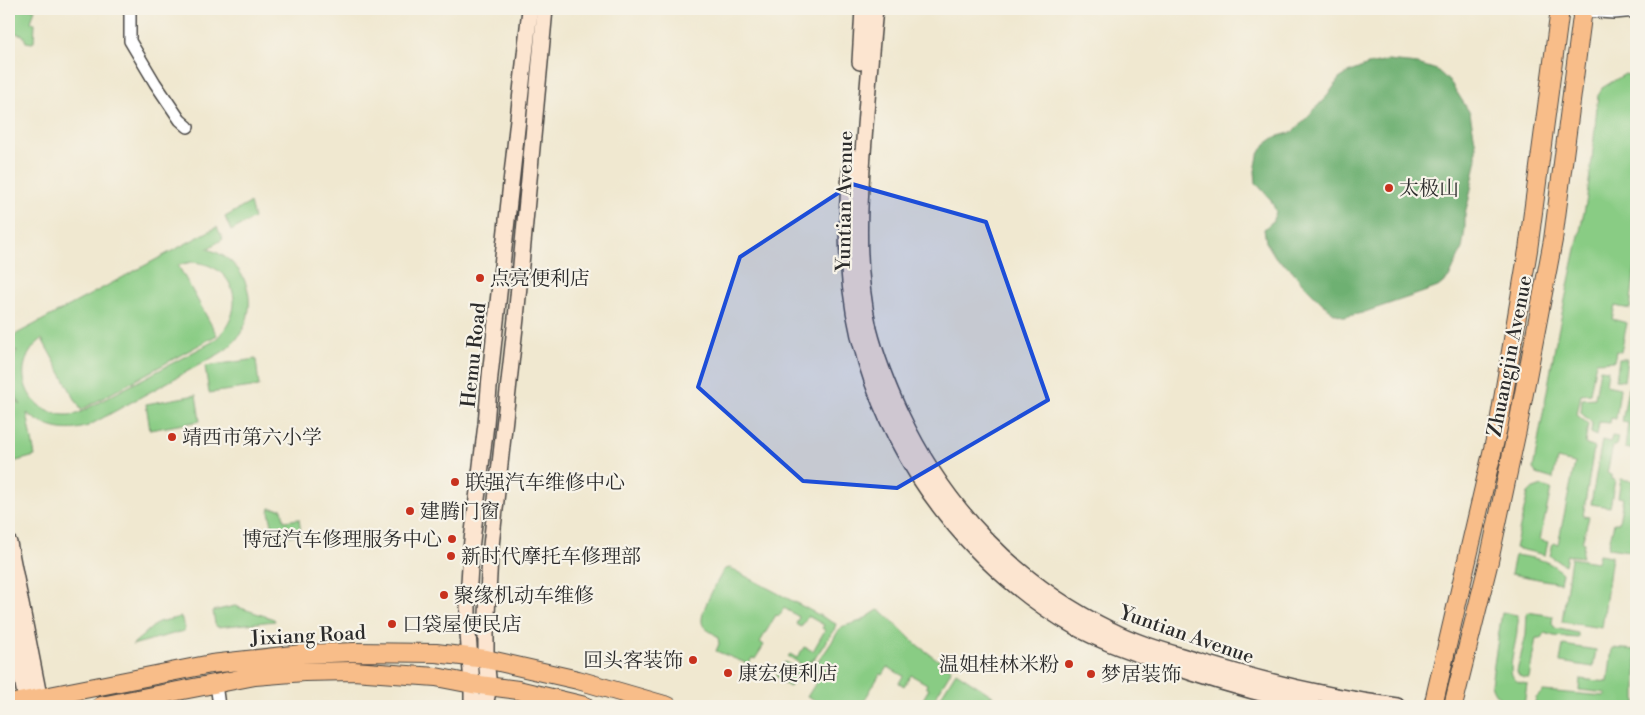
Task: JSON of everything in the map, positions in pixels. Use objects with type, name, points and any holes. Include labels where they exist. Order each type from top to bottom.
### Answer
[{"type":"main road","name":"Hemu Road","points":[[485,706],[468,600],[471,549],[530,9]]},
{"type":"main road","name":"Hemu Road","points":[[477,657],[486,612],[490,555],[516,318],[545,9]]},
{"type":"main road","name":"Yuntian Avenue","points":[[863,9],[848,201],[848,244],[851,285],[861,342],[873,382],[895,433],[915,471],[953,523],[994,568],[1032,599],[1076,628],[1129,652],[1224,683],[1314,706]]},
{"type":"main road","name":"Yuntian Avenue","points":[[875,9],[867,84],[860,214],[861,272],[866,312],[879,364],[892,399],[915,446],[949,498],[983,537],[1028,576],[1066,604],[1130,639],[1259,679],[1354,700],[1397,706]]},
{"type":"main road","name":"Zhuangjin Avenue","points":[[1432,706],[1499,423],[1528,250],[1560,9]]},
{"type":"main road","name":"Zhuangjin Avenue","points":[[1453,706],[1489,561],[1518,430],[1553,240],[1583,10]]},
{"type":"main road","points":[[9,543],[28,703]]},
{"type":"main road","points":[[9,608],[28,703]]},
{"type":"main road","name":"Jixiang Road","points":[[28,703],[176,670],[302,654],[355,652],[436,653],[477,657],[578,680],[668,706]]},
{"type":"main road","points":[[221,663],[221,683]]},
{"type":"main road","points":[[176,670],[183,691]]},
{"type":"main road","name":"Jixiang Road","points":[[101,706],[269,675],[353,671],[436,677],[481,686],[518,690],[585,706]]},
{"type":"main road","name":"Hemu Road","points":[[472,706],[481,686]]},
{"type":"street","points":[[128,9],[130,14],[130,41],[155,83],[180,120],[188,127]]},
{"type":"street","points":[[1583,10],[1614,13],[1636,11]]},
{"type":"street","points":[[219,706],[221,683]]},
{"type":"highlighted area","points":[[852,184],[986,222],[1048,400],[897,488],[803,481],[698,387],[740,257]]},
{"type":"green space","points":[[16,9],[35,9],[31,22],[35,23],[34,42],[26,42],[23,35],[10,32]]},
{"type":"green space","points":[[1388,61],[1418,64],[1437,70],[1451,83],[1470,113],[1476,146],[1476,163],[1465,213],[1462,249],[1449,278],[1438,287],[1362,313],[1344,317],[1334,313],[1323,304],[1292,270],[1276,258],[1266,242],[1264,229],[1272,222],[1276,212],[1271,200],[1256,183],[1255,171],[1258,156],[1265,144],[1275,137],[1293,132],[1328,95],[1339,79],[1350,72],[1368,65]]},
{"type":"green space","points":[[1625,74],[1636,77],[1636,258],[1630,309],[1615,306],[1612,319],[1627,323],[1621,352],[1616,351],[1614,361],[1596,362],[1590,393],[1581,394],[1577,415],[1588,424],[1585,444],[1594,448],[1583,516],[1589,517],[1582,542],[1584,543],[1582,557],[1567,555],[1565,565],[1550,556],[1553,543],[1558,544],[1575,463],[1557,459],[1553,479],[1537,474],[1533,469],[1556,341],[1586,203],[1598,95],[1602,88]]},
{"type":"green space","points":[[250,203],[254,218],[231,231],[225,217]]},
{"type":"green space","points":[[217,227],[223,239],[207,249],[224,256],[237,268],[245,282],[249,297],[248,313],[243,329],[233,343],[219,354],[88,426],[72,429],[56,428],[48,426],[27,413],[35,456],[13,462],[9,443],[9,383],[18,403],[21,405],[14,392],[11,371],[17,350],[9,353],[9,338]],"holes":[[[192,262],[208,265],[220,272],[228,282],[233,293],[234,306],[231,319],[212,342],[77,414],[60,415],[46,410],[35,402],[28,391],[24,378],[25,364],[31,351],[42,339],[81,410],[217,335],[178,265]]]},
{"type":"green space","points":[[256,359],[259,386],[209,393],[205,366]]},
{"type":"green space","points":[[1619,359],[1627,359],[1624,381],[1616,380]]},
{"type":"green space","points":[[1600,369],[1608,370],[1606,385],[1620,388],[1616,419],[1611,418],[1610,423],[1599,422],[1597,436],[1591,433],[1592,423],[1581,413],[1582,399],[1595,398]]},
{"type":"green space","points":[[1628,388],[1636,389],[1635,450],[1625,448],[1628,423],[1622,422]]},
{"type":"green space","points":[[196,395],[200,421],[150,430],[146,404]]},
{"type":"green space","points":[[1612,436],[1618,437],[1616,446],[1613,446],[1607,473],[1612,475],[1612,479],[1615,480],[1610,507],[1591,504],[1602,440],[1610,442]]},
{"type":"green space","points":[[1621,479],[1633,481],[1629,507],[1636,508],[1636,552],[1608,548],[1614,523],[1619,523],[1623,498],[1618,497]]},
{"type":"green space","points":[[1542,486],[1551,489],[1540,540],[1548,542],[1545,555],[1515,548],[1528,493]]},
{"type":"green space","points":[[270,508],[282,509],[284,521],[299,519],[301,533],[290,536],[288,533],[277,535],[274,533],[269,512]]},
{"type":"green space","points":[[1599,554],[1612,556],[1602,628],[1562,622],[1571,558],[1597,562]]},
{"type":"green space","points":[[1515,555],[1540,560],[1557,568],[1562,573],[1560,583],[1511,574]]},
{"type":"green space","points":[[730,568],[836,624],[815,658],[804,666],[788,656],[790,654],[797,658],[804,647],[813,651],[825,630],[822,628],[824,625],[808,616],[801,627],[796,624],[799,617],[784,608],[779,616],[776,615],[760,642],[764,645],[755,659],[752,658],[748,664],[716,651],[719,644],[718,638],[703,625],[703,614],[705,606],[723,571]]},
{"type":"green space","points":[[235,606],[274,619],[275,621],[217,627],[213,611]]},
{"type":"green space","points":[[878,610],[883,612],[917,645],[951,669],[930,706],[919,706],[929,689],[926,687],[927,684],[911,675],[904,686],[899,683],[903,676],[888,667],[883,675],[880,674],[864,701],[868,704],[866,706],[826,706],[807,697],[817,681],[802,672],[805,668],[811,666],[821,657],[841,627],[861,621]]},
{"type":"green space","points":[[1502,612],[1517,615],[1518,617],[1511,673],[1516,680],[1527,684],[1524,706],[1503,701],[1496,694],[1491,684]]},
{"type":"green space","points":[[1527,612],[1553,616],[1552,623],[1555,628],[1578,633],[1578,638],[1554,636],[1545,633],[1542,638],[1536,638],[1529,678],[1524,678],[1517,671],[1526,635]]},
{"type":"green space","points":[[181,617],[185,628],[184,631],[132,645],[158,622]]},
{"type":"green space","points":[[1563,645],[1596,650],[1593,667],[1560,662]]},
{"type":"green space","points":[[1612,648],[1636,650],[1636,706],[1534,706],[1536,698],[1543,691],[1606,696],[1606,693],[1579,690],[1580,679],[1608,682]]},
{"type":"green space","points":[[785,662],[800,671],[790,687],[776,676]]},
{"type":"green space","points":[[956,672],[1008,706],[935,706]]},
{"type":"place","name":"太极山","points":[[1389,188]]},
{"type":"place","name":"点亮便利店","points":[[480,278]]},
{"type":"place","name":"靖西市第六小学","points":[[172,437]]},
{"type":"place","name":"联强汽车维修中心","points":[[455,482]]},
{"type":"place","name":"建腾门窗","points":[[410,511]]},
{"type":"place","name":"博冠汽车修理服务中心","points":[[452,539]]},
{"type":"place","name":"新时代摩托车修理部","points":[[451,556]]},
{"type":"place","name":"聚缘机动车维修","points":[[444,595]]},
{"type":"place","name":"口袋屋便民店","points":[[392,624]]},
{"type":"place","name":"回头客装饰","points":[[693,660]]},
{"type":"place","name":"温姐桂林米粉","points":[[1069,664]]},
{"type":"place","name":"康宏便利店","points":[[728,673]]},
{"type":"place","name":"梦居装饰","points":[[1091,674]]}]
